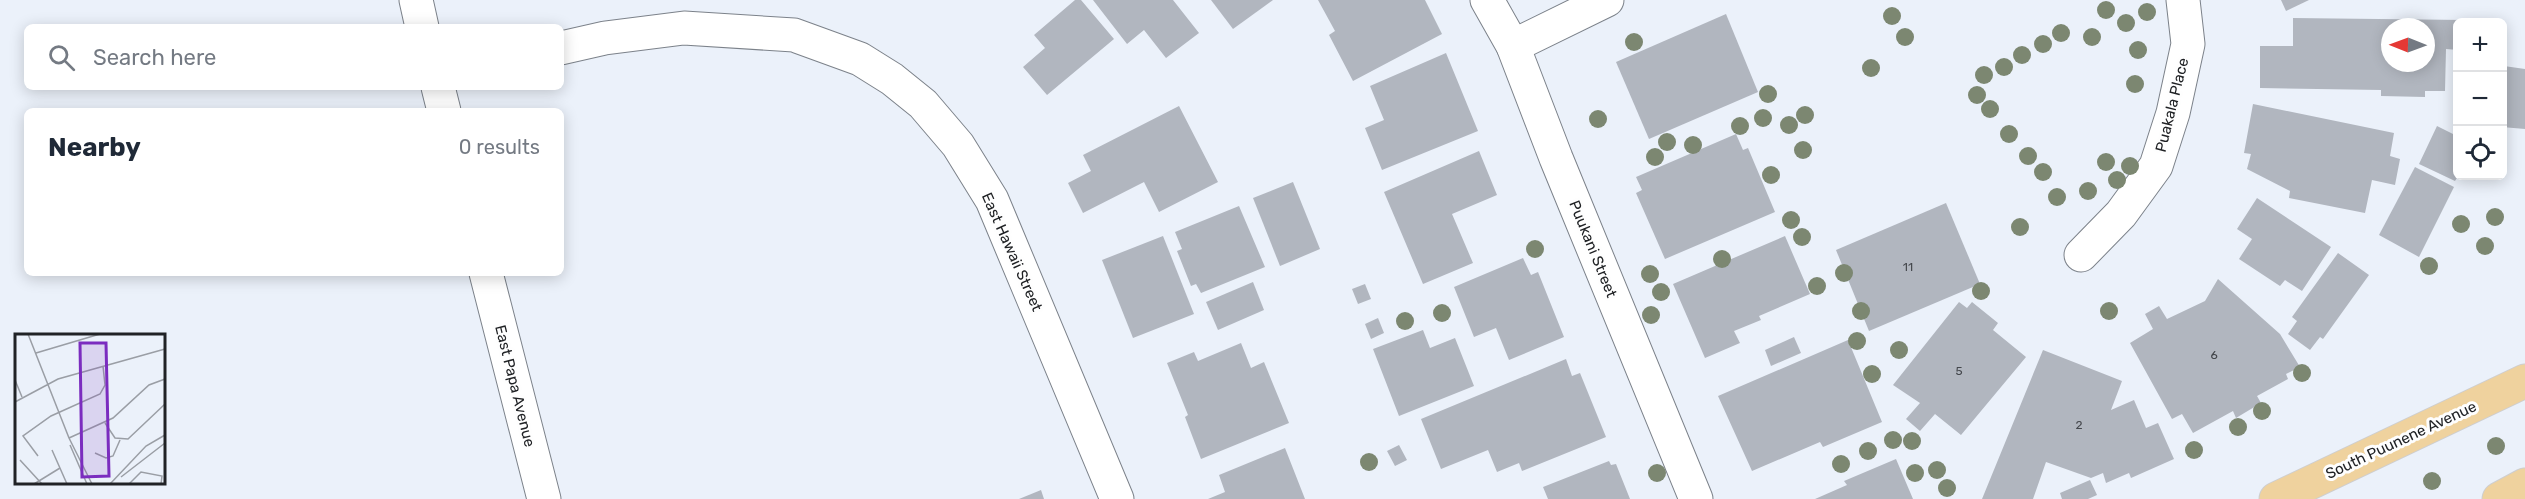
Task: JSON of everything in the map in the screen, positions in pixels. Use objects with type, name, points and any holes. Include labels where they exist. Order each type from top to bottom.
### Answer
[{"type":"main road","name":"South Puunene Avenue","points":[[2276,499],[2525,381]]},
{"type":"main road","points":[[2499,499],[2525,485]]},
{"type":"street","points":[[416,0],[422,24]]},
{"type":"street","name":"Puukani Street","points":[[1487,0],[1513,46],[1556,158],[1696,499]]},
{"type":"street","points":[[1513,46],[1606,0]]},
{"type":"street","name":"Puakala Place","points":[[2081,255],[2121,213],[2156,166],[2173,113],[2188,44],[2183,0]]},
{"type":"street","name":"East Hawaii Street","points":[[564,47],[605,38],[684,28],[794,35],[860,59],[892,79],[916,98],[958,145],[992,200],[1118,499]]},
{"type":"street","points":[[439,90],[443,108]]},
{"type":"street","name":"East Papa Avenue","points":[[487,276],[544,499]]},
{"type":"building","points":[[1075,0],[1081,0],[1114,39],[1047,95],[1023,67],[1045,48],[1034,35]]},
{"type":"building","points":[[1093,0],[1173,0],[1199,33],[1166,58],[1144,30],[1127,44]]},
{"type":"building","points":[[1211,0],[1273,0],[1233,29]]},
{"type":"building","points":[[1318,0],[1425,0],[1442,34],[1353,81],[1329,35],[1335,31]]},
{"type":"building","points":[[2281,0],[2309,0],[2286,11]]},
{"type":"building","points":[[1726,14],[1758,92],[1649,139],[1616,62]]},
{"type":"building","points":[[2293,18],[2381,19],[2381,72],[2435,72],[2435,20],[2453,20],[2453,50],[2446,49],[2445,91],[2425,91],[2425,97],[2381,96],[2381,90],[2260,88],[2260,46],[2293,46]]},
{"type":"building","points":[[1446,53],[1478,131],[1382,170],[1365,128],[1384,120],[1370,86]]},
{"type":"building","points":[[2507,66],[2525,69],[2525,129],[2507,127]]},
{"type":"building","points":[[2253,104],[2394,133],[2390,156],[2400,159],[2395,185],[2372,180],[2365,213],[2289,198],[2290,191],[2247,169],[2251,154],[2244,153]]},
{"type":"building","points":[[1179,106],[1218,182],[1159,212],[1144,182],[1083,213],[1068,183],[1091,171],[1083,155]]},
{"type":"building","points":[[2437,126],[2453,134],[2453,180],[2455,181],[2419,164]]},
{"type":"building","points":[[1736,134],[1743,150],[1748,148],[1775,212],[1665,259],[1636,193],[1642,190],[1636,177]]},
{"type":"building","points":[[1479,151],[1497,195],[1452,214],[1473,263],[1423,284],[1384,192]]},
{"type":"building","points":[[2415,167],[2454,187],[2419,257],[2379,235]]},
{"type":"building","points":[[1293,182],[1320,249],[1280,266],[1253,198]]},
{"type":"building","points":[[2257,198],[2331,247],[2302,291],[2285,280],[2280,286],[2239,259],[2252,239],[2237,229]]},
{"type":"building","points":[[1946,203],[1980,284],[1869,331],[1836,250]]},
{"type":"building","points":[[1239,206],[1265,267],[1201,293],[1196,284],[1191,286],[1177,251],[1182,249],[1175,232]]},
{"type":"building","points":[[1163,236],[1194,314],[1133,338],[1102,260]]},
{"type":"building","points":[[1785,236],[1810,294],[1759,316],[1761,320],[1734,331],[1740,343],[1705,358],[1673,284]]},
{"type":"building","points":[[2338,253],[2369,275],[2323,339],[2320,337],[2310,350],[2288,334],[2297,321],[2292,317]]},
{"type":"building","points":[[1523,258],[1531,275],[1538,272],[1564,337],[1509,360],[1496,328],[1474,337],[1454,287]]},
{"type":"building","points":[[2218,279],[2280,334],[2300,367],[2286,374],[2288,379],[2257,396],[2261,403],[2236,418],[2233,411],[2193,433],[2182,414],[2172,419],[2130,343],[2153,329],[2145,314],[2159,306],[2167,319],[2205,301]]},
{"type":"building","points":[[1253,282],[1264,310],[1218,330],[1206,302]]},
{"type":"building","points":[[1365,284],[1371,299],[1358,304],[1352,289]]},
{"type":"building","points":[[1959,302],[1967,308],[1972,302],[1998,323],[1993,330],[2026,357],[1961,435],[1935,414],[1920,431],[1906,419],[1920,403],[1893,385]]},
{"type":"building","points":[[1378,318],[1384,333],[1371,339],[1365,324]]},
{"type":"building","points":[[1423,330],[1430,348],[1455,338],[1474,386],[1399,416],[1373,349]]},
{"type":"building","points":[[1794,337],[1801,353],[1771,366],[1765,350]]},
{"type":"building","points":[[1848,340],[1882,422],[1823,447],[1820,442],[1752,471],[1718,396]]},
{"type":"building","points":[[1241,343],[1251,368],[1264,362],[1289,423],[1201,459],[1185,417],[1188,415],[1167,363],[1194,352],[1198,361]]},
{"type":"building","points":[[2043,350],[2122,381],[2111,410],[2134,400],[2146,428],[2158,423],[2174,459],[2131,478],[2129,473],[2106,483],[2103,473],[2091,478],[2046,462],[2033,499],[1982,499]]},
{"type":"building","points":[[1566,359],[1572,376],[1580,373],[1606,437],[1522,471],[1519,463],[1497,472],[1488,450],[1441,469],[1421,419]]},
{"type":"building","points":[[1399,445],[1407,460],[1395,466],[1387,451]]},
{"type":"building","points":[[1285,448],[1305,499],[1208,499],[1225,492],[1219,475]]},
{"type":"building","points":[[1896,459],[1913,499],[1815,499],[1847,485],[1844,481]]},
{"type":"building","points":[[1609,461],[1611,465],[1616,464],[1630,499],[1548,499],[1543,487]]},
{"type":"building","points":[[2090,480],[2097,495],[2088,499],[2062,499],[2060,493]]},
{"type":"building","points":[[1041,490],[1044,499],[1019,499]]}]
